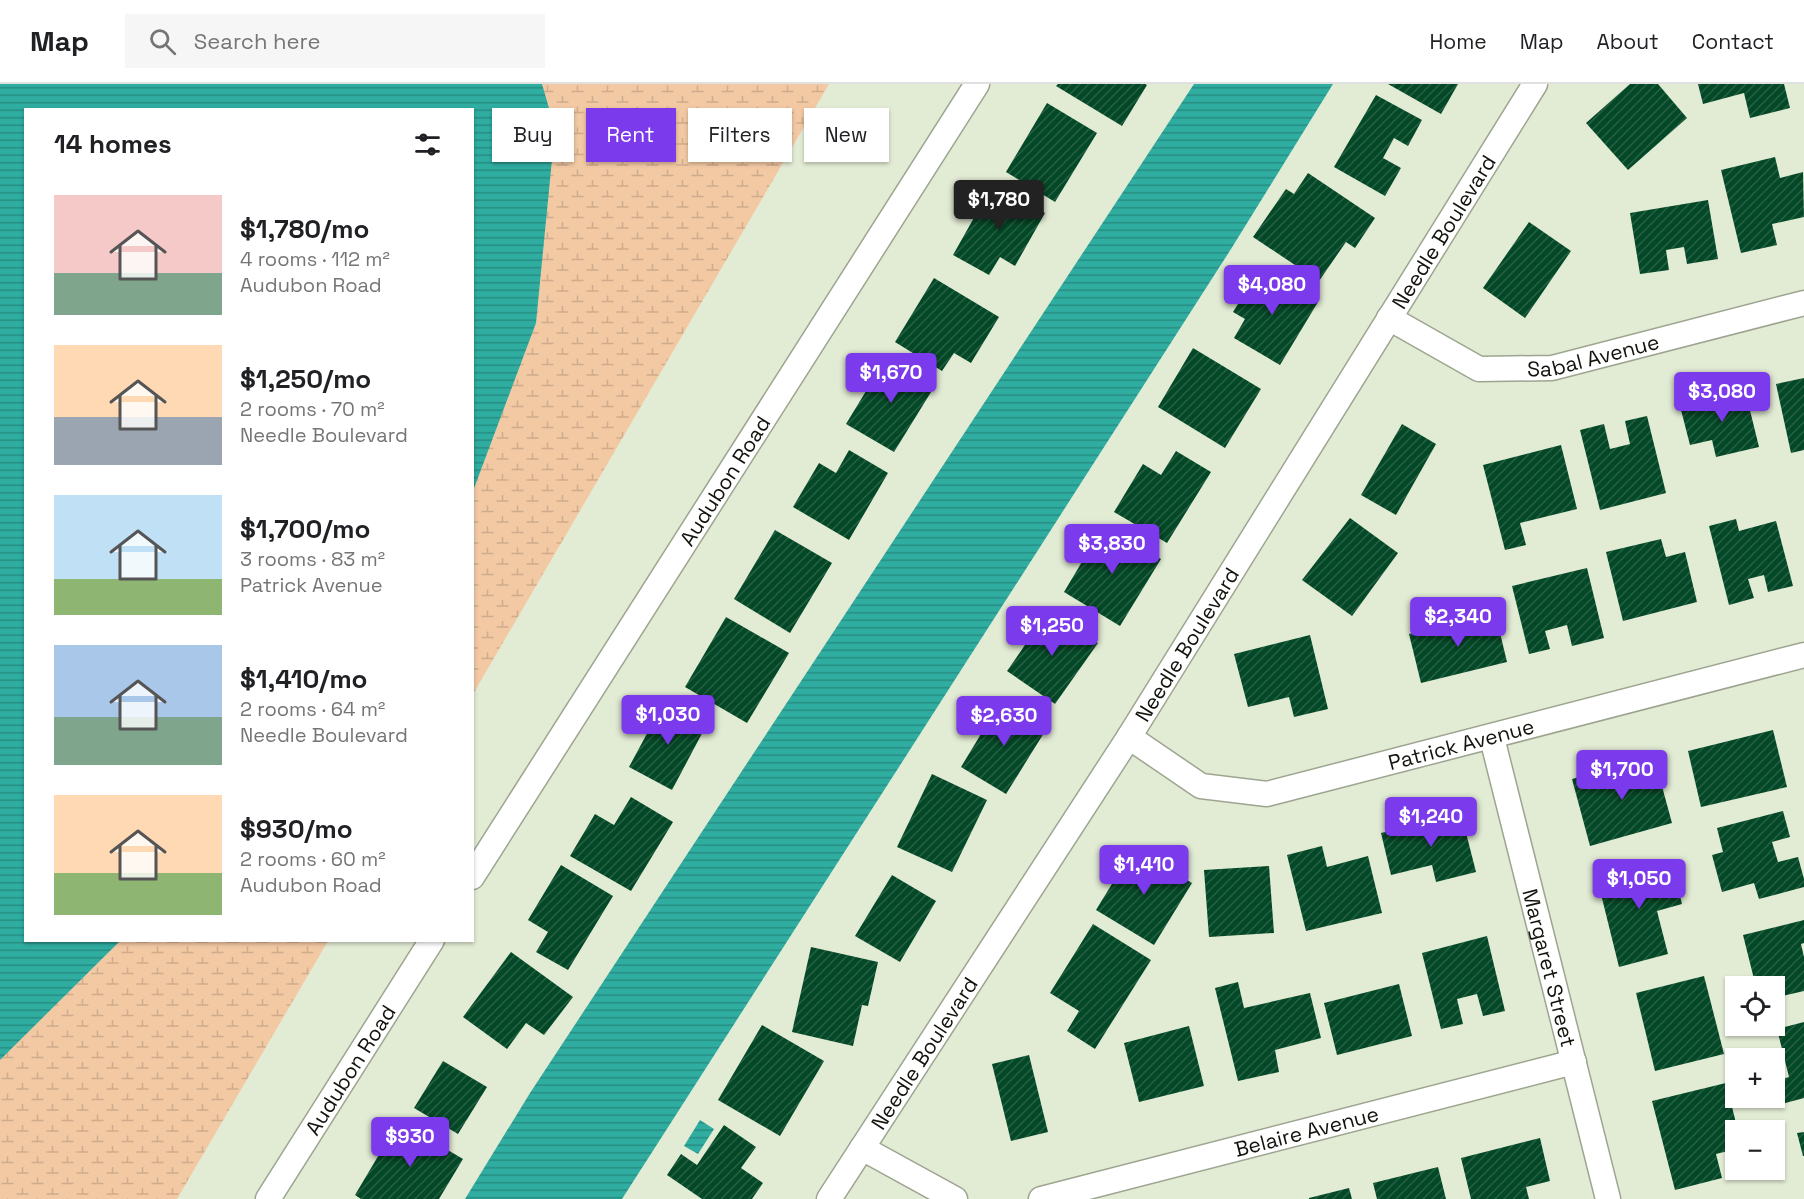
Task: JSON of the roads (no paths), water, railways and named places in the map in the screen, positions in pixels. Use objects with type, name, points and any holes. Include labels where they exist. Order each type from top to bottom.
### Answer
[{"type":"street","name":"Audubon Road","points":[[474,874],[976,84]]},
{"type":"street","name":"Needle Boulevard","points":[[829,1199],[1129,737],[1535,84]]},
{"type":"street","name":"Sabal Avenue","points":[[1389,318],[1479,369],[1552,368],[1804,303]]},
{"type":"street","name":"Patrick Avenue","points":[[1129,737],[1201,786],[1267,794],[1492,738],[1804,655]]},
{"type":"street","name":"Margaret Street","points":[[1492,738],[1608,1199]]},
{"type":"street","name":"Audubon Road","points":[[268,1199],[431,942]]},
{"type":"street","name":"Belaire Avenue","points":[[1041,1199],[1574,1062]]},
{"type":"street","points":[[862,1148],[955,1199]]},
{"type":"water","points":[[0,84],[542,84],[549,108],[492,108],[492,162],[552,162],[536,323],[474,488],[474,108],[24,108],[24,942],[119,942],[0,1060]]},
{"type":"water","points":[[1194,84],[1333,84],[1231,249],[622,1199],[465,1199],[530,1093]]},
{"type":"water","points":[[700,1120],[714,1129],[698,1154],[684,1146]]}]
